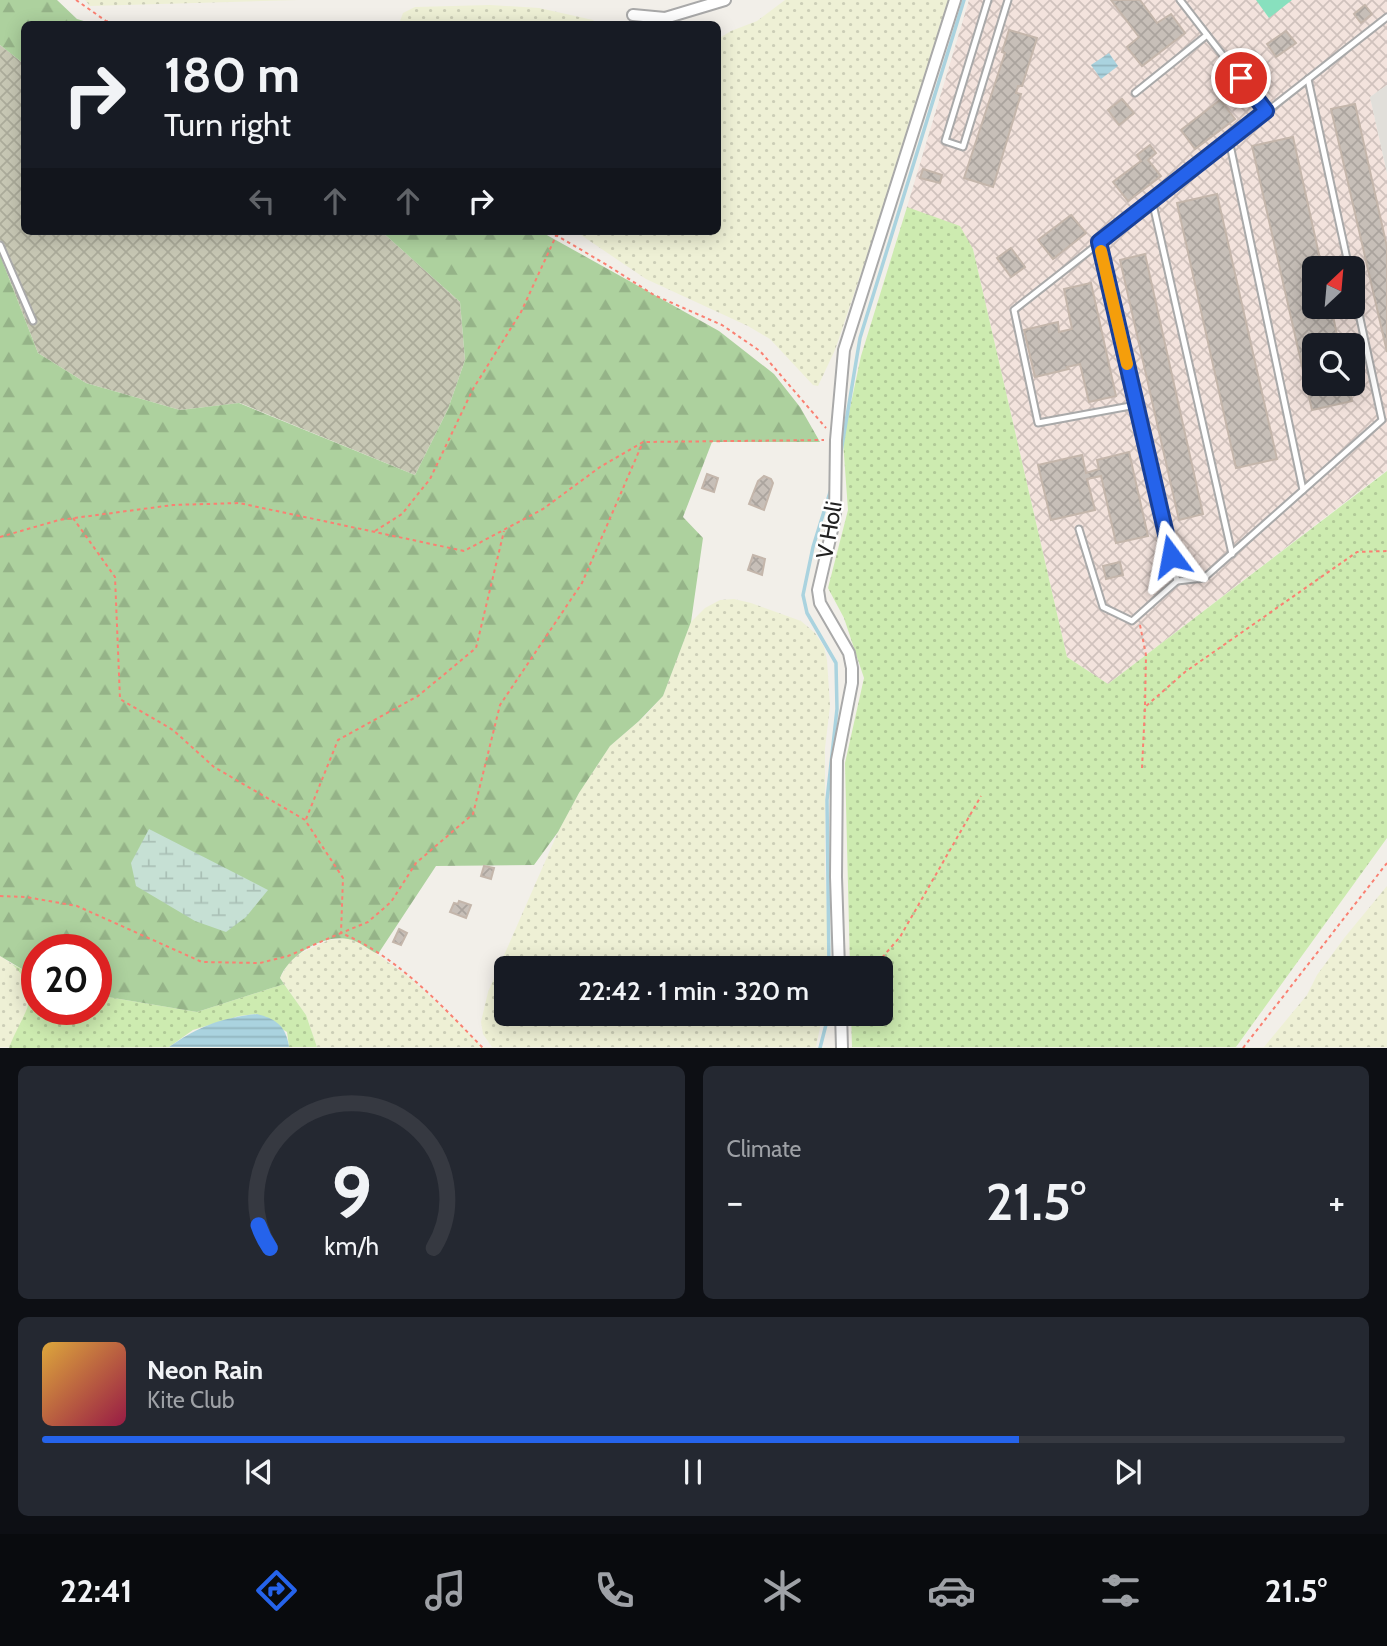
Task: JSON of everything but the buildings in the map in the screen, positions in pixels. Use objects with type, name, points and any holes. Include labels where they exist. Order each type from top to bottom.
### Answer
[{"type":"street","points":[[634,15],[665,18],[725,0]]},
{"type":"street","name":"V Holi","points":[[839,956],[837,760],[852,683],[852,668],[849,653],[820,603],[818,590],[835,517],[836,440],[844,349],[955,0]]},
{"type":"street","points":[[841,1026],[842,1048]]},
{"type":"lane","points":[[988,0],[945,141],[963,147],[1008,0]]},
{"type":"lane","points":[[1180,0],[1266,111]]},
{"type":"lane","points":[[1136,405],[1038,423],[1014,310],[1387,18]]},
{"type":"lane","points":[[1135,93],[1207,36]]},
{"type":"lane","points":[[1308,79],[1346,256]]},
{"type":"lane","points":[[1229,141],[1303,490]]},
{"type":"lane","points":[[1152,200],[1231,554]]},
{"type":"lane","points":[[1099,242],[1177,581]]},
{"type":"lane","points":[[0,245],[33,321]]},
{"type":"lane","points":[[1079,529],[1103,607],[1132,621],[1177,581],[1204,578],[1381,421],[1360,319]]},
{"type":"path","points":[[76,0],[106,21]]},
{"type":"path","points":[[374,532],[402,513],[430,479],[473,389],[521,312],[556,235],[654,295],[722,326],[760,351],[836,440]]},
{"type":"path","points":[[0,537],[73,518],[173,505],[239,503],[464,551],[543,509],[600,467],[643,442],[836,440]]},
{"type":"path","points":[[0,896],[26,897],[77,906],[202,962],[260,963],[288,956],[368,922],[391,902],[416,863],[473,814],[500,705],[582,583],[643,442]]},
{"type":"path","points":[[73,518],[115,577],[120,699],[173,730],[214,767],[305,820],[343,878],[341,933]]},
{"type":"path","points":[[305,820],[338,740],[418,696],[476,648],[504,530]]},
{"type":"path","points":[[1145,707],[1185,671],[1357,552],[1387,551]]},
{"type":"path","points":[[1138,616],[1146,656],[1142,768]]},
{"type":"path","points":[[883,956],[900,937],[981,796]]},
{"type":"path","points":[[1243,1048],[1387,863]]},
{"type":"path","points":[[341,933],[363,942],[412,978],[483,1048]]},
{"type":"shaded area","points":[[85,0],[299,0],[90,6]]},
{"type":"shaded area","points":[[785,0],[949,0],[905,143],[835,350],[818,386],[813,385],[770,339],[748,326],[646,279],[581,235],[721,235],[721,37],[757,21]]},
{"type":"shaded area","points":[[969,0],[1387,0],[1387,85],[1370,97],[1387,173],[1387,470],[1108,684],[1067,657],[973,249],[907,207]]},
{"type":"shaded area","points":[[490,5],[539,8],[594,21],[400,21],[403,13],[415,7]]},
{"type":"shaded area","points":[[0,45],[21,62],[21,235],[385,235],[460,302],[465,360],[448,409],[415,475],[240,403],[180,410],[86,383],[38,353],[0,255]]},
{"type":"shaded area","points":[[1387,85],[1387,173],[1370,97]]},
{"type":"shaded area","points":[[734,599],[751,603],[801,621],[815,633],[824,647],[830,706],[825,748],[829,956],[504,956],[558,832],[579,793],[610,746],[645,716],[663,696],[691,622],[705,608],[720,600]]},
{"type":"shaded area","points":[[1387,886],[1387,1047],[1264,1047],[1307,995],[1317,975]]},
{"type":"shaded area","points":[[347,938],[364,945],[410,978],[482,1047],[317,1047],[306,1015],[280,978],[290,961],[299,954],[329,940]]},
{"type":"shaded area","points":[[0,956],[21,972],[21,1024],[9,1047],[0,1047]]},
{"type":"shaded area","points":[[494,978],[494,1026],[820,1026],[816,1047],[492,1047],[483,1034],[481,1022]]},
{"type":"green space","points":[[0,0],[57,0],[77,19],[84,21],[21,21],[21,62],[0,45]]},
{"type":"green space","points":[[1256,0],[1292,0],[1269,18]]},
{"type":"green space","points":[[907,207],[960,226],[973,249],[1067,657],[1108,684],[1387,471],[1387,838],[1236,1047],[852,1047],[851,1026],[893,1026],[893,956],[850,956],[845,763],[864,678],[844,618],[828,588],[848,510],[843,441],[861,356]]},
{"type":"green space","points":[[385,235],[547,235],[719,331],[774,374],[800,407],[820,442],[712,442],[683,517],[703,538],[691,622],[663,696],[610,746],[579,793],[558,832],[534,865],[436,866],[378,954],[352,940],[338,938],[318,943],[299,954],[284,970],[280,978],[284,984],[197,1012],[112,998],[112,934],[21,934],[21,968],[0,956],[0,255],[38,353],[86,383],[180,410],[239,403],[415,475],[448,409],[465,360],[460,302]]},
{"type":"green space","points":[[149,829],[268,890],[246,917],[226,932],[195,921],[136,886],[131,863]]},
{"type":"green space","points":[[284,984],[306,1015],[317,1047],[289,1047],[287,1032],[257,1014],[239,1016],[193,1030],[169,1047],[9,1048],[21,1022],[21,1025],[112,1025],[112,998],[197,1012]]},
{"type":"water","points":[[1109,53],[1118,66],[1101,79],[1091,65]]},
{"type":"water","points":[[257,1014],[270,1018],[283,1029],[289,1047],[169,1047],[211,1024]]},
{"type":"waterway","points":[[840,458],[860,338],[964,0]]},
{"type":"waterway","points":[[829,956],[827,800],[837,709],[836,663],[807,613],[803,595],[813,547],[831,489]]},
{"type":"waterway","points":[[820,1048],[826,1026]]},
{"type":"slow traffic","points":[[1101,251],[1127,364]]},
{"type":"route","points":[[1171,556],[1099,242],[1266,111],[1241,78]]}]
